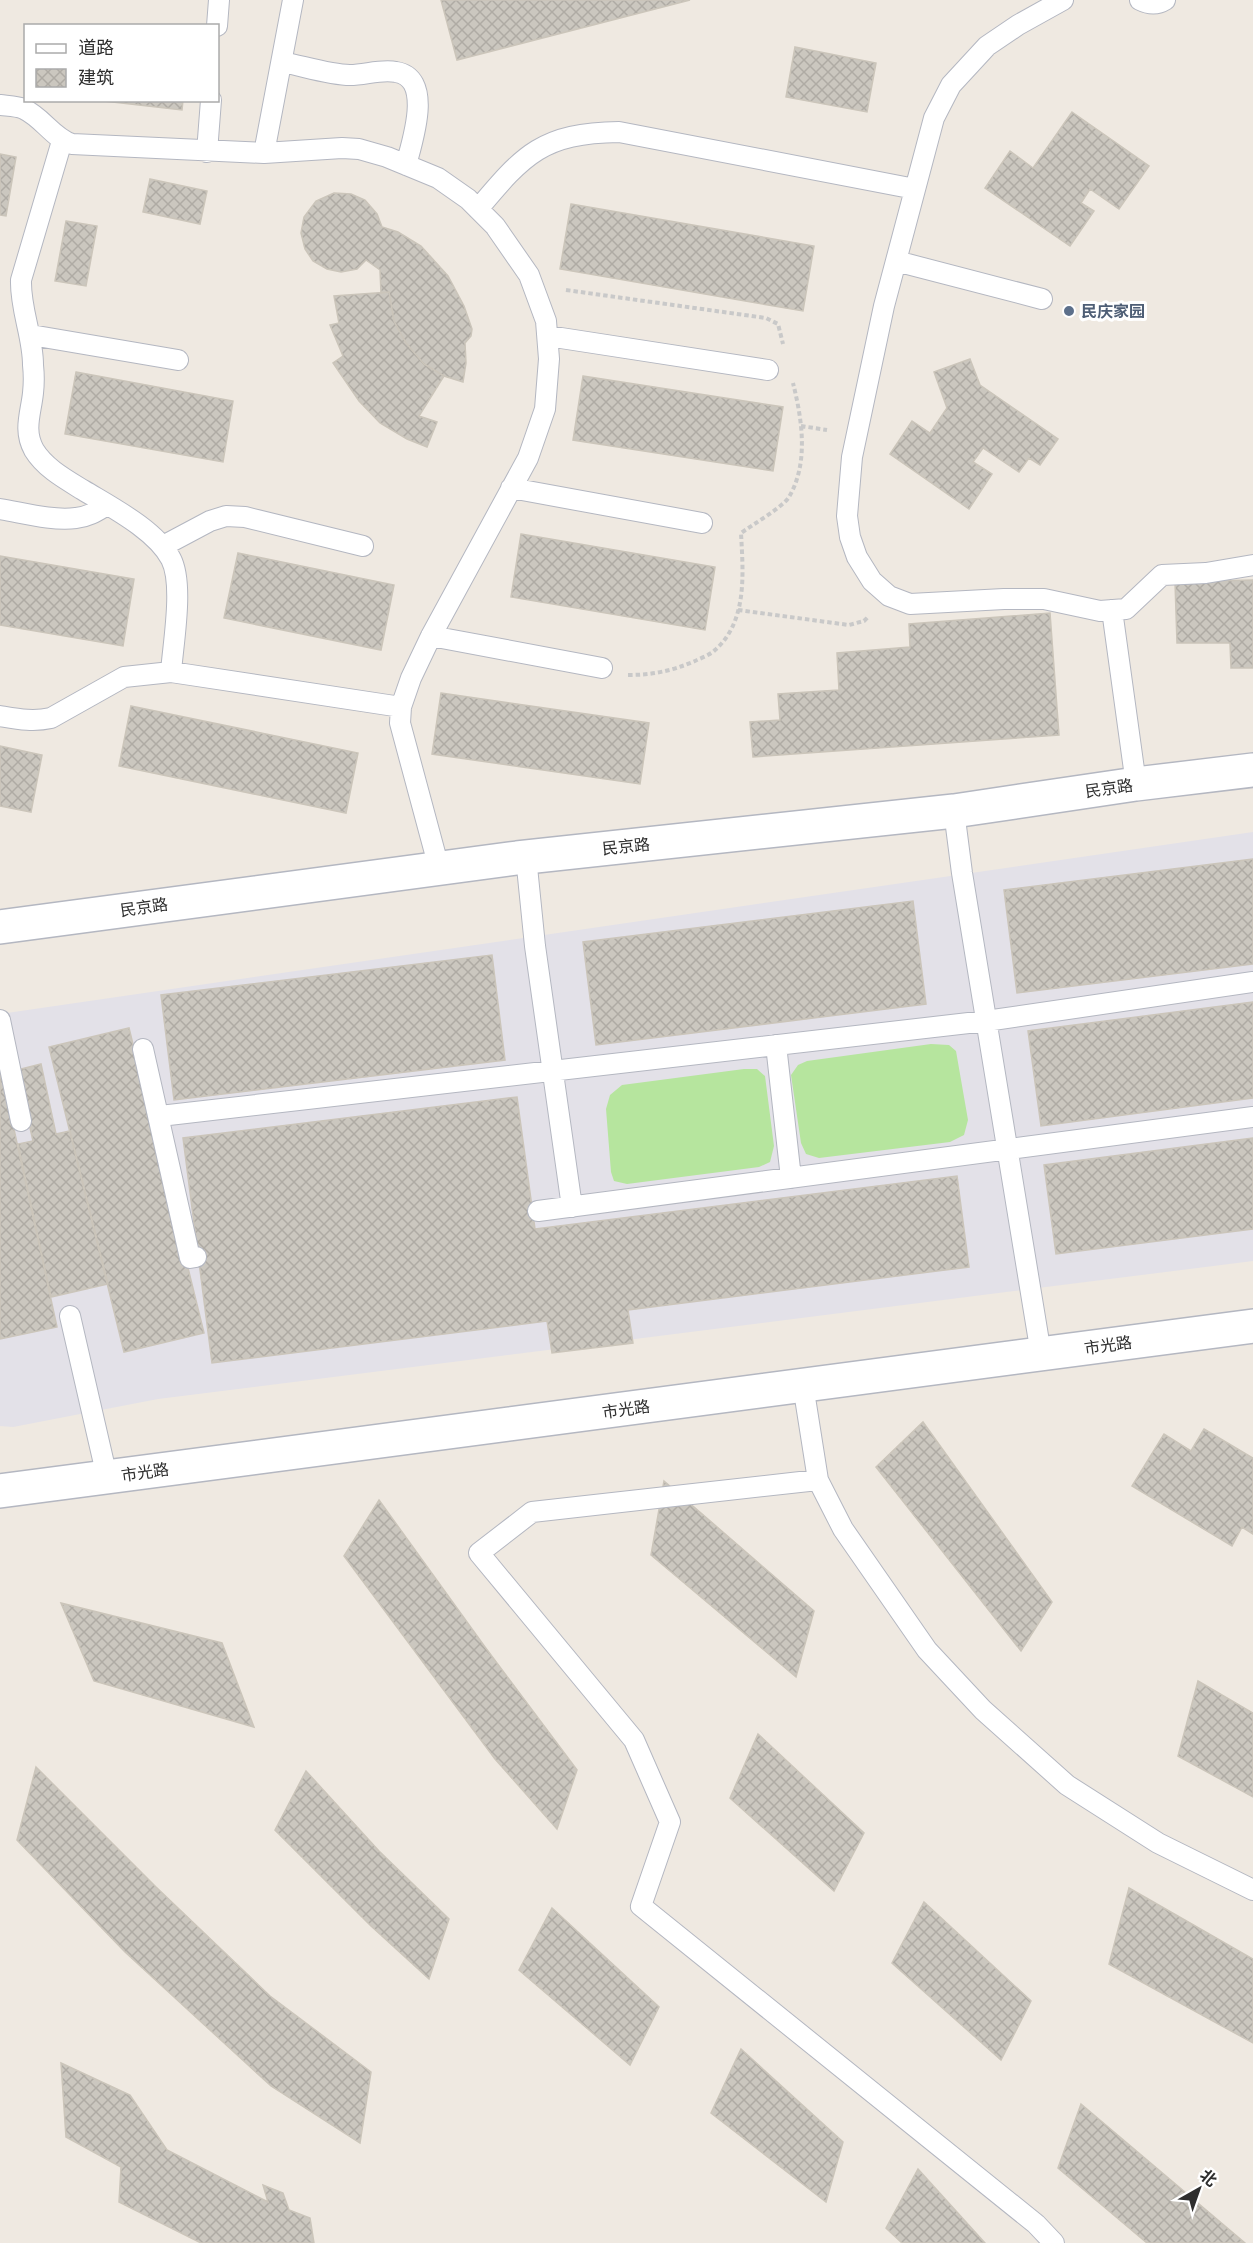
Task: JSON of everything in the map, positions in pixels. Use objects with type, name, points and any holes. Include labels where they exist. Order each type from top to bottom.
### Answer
[{"type":"street","name":"民京路","points":[[0,927],[526,857],[954,811],[1136,784],[1253,770]]},
{"type":"street","name":"市光路","points":[[0,1491],[1253,1326]]},
{"type":"lane","points":[[217,24],[219,0]]},
{"type":"lane","points":[[264,153],[293,0]]},
{"type":"lane","points":[[1063,0],[1018,25],[987,46],[951,85],[934,118],[884,306],[852,457],[847,516],[856,557],[872,581],[889,596],[910,604],[1044,599],[1100,611],[1126,609],[1162,575],[1206,573],[1253,565]]},
{"type":"lane","points":[[1140,0],[1146,3],[1160,3],[1165,0]]},
{"type":"lane","points":[[282,62],[348,75],[394,71],[405,74],[412,81],[417,95],[419,117],[406,165]]},
{"type":"lane","points":[[207,152],[211,102]]},
{"type":"lane","points":[[0,105],[24,109],[62,141],[72,144],[264,153],[359,149],[438,178],[468,199],[495,226],[529,275],[546,321],[548,336],[549,359],[545,409],[528,458],[431,636],[411,678],[401,707],[400,723],[439,868]]},
{"type":"lane","points":[[478,209],[513,167],[536,149],[558,140],[591,132],[619,132],[915,189]]},
{"type":"lane","points":[[62,141],[21,280],[20,297],[31,335],[33,393],[28,421],[28,437],[35,452],[53,471],[136,523],[163,546],[173,562],[177,590],[171,672]]},
{"type":"lane","points":[[896,261],[1042,299]]},
{"type":"lane","points":[[31,335],[178,360]]},
{"type":"lane","points":[[548,336],[768,370]]},
{"type":"lane","points":[[511,488],[702,524]]},
{"type":"lane","points":[[0,509],[56,518],[77,518],[91,514],[107,505]]},
{"type":"lane","points":[[163,546],[210,521],[226,516],[245,517],[363,546]]},
{"type":"lane","points":[[1112,610],[1136,784]]},
{"type":"lane","points":[[431,636],[602,668]]},
{"type":"lane","points":[[0,716],[30,720],[51,718],[124,677],[171,672],[401,707]]},
{"type":"lane","points":[[954,811],[1041,1354]]},
{"type":"lane","points":[[526,857],[552,1071],[572,1207]]},
{"type":"lane","points":[[160,1116],[986,1021],[1253,982]]},
{"type":"lane","points":[[0,1020],[21,1121]]},
{"type":"lane","points":[[776,1045],[791,1178]]},
{"type":"lane","points":[[143,1049],[160,1116],[190,1258],[196,1257]]},
{"type":"lane","points":[[538,1211],[1253,1117]]},
{"type":"lane","points":[[70,1316],[107,1477]]},
{"type":"lane","points":[[803,1385],[818,1480],[843,1528],[927,1650],[983,1710],[1067,1785],[1158,1843],[1253,1890]]},
{"type":"lane","points":[[818,1480],[532,1512],[478,1553],[634,1740],[670,1822],[641,1906],[1036,2224],[1054,2243]]},
{"type":"path","points":[[533,285],[766,318],[778,324],[784,351]]},
{"type":"path","points":[[602,668],[628,675],[664,673],[714,651],[732,630],[742,598],[741,533],[788,498],[797,475],[802,446],[801,416],[790,373]]},
{"type":"path","points":[[738,610],[849,625],[864,621],[889,596]]},
{"type":"shaded area","points":[[1253,832],[1253,1261],[158,1399],[13,1427],[0,1426],[0,1014]]},
{"type":"green space","points":[[931,1044],[949,1045],[956,1051],[968,1120],[964,1135],[950,1142],[819,1158],[806,1154],[801,1143],[791,1075],[798,1065],[807,1061]]},
{"type":"green space","points":[[757,1069],[765,1076],[774,1146],[770,1162],[759,1167],[627,1184],[614,1181],[611,1172],[606,1109],[610,1095],[622,1085]]},
{"type":"building","points":[[441,0],[690,0],[457,60]]},
{"type":"building","points":[[795,47],[876,63],[867,112],[786,97]]},
{"type":"building","points":[[112,102],[183,102],[182,110]]},
{"type":"building","points":[[1072,112],[1149,166],[1119,209],[1090,189],[1081,203],[1094,211],[1070,246],[985,188],[1010,151],[1033,168]]},
{"type":"building","points":[[0,154],[16,157],[6,216],[0,215]]},
{"type":"building","points":[[150,179],[207,191],[200,224],[143,212]]},
{"type":"building","points":[[334,193],[351,194],[365,200],[377,214],[382,227],[398,232],[421,246],[448,276],[464,306],[472,329],[471,336],[465,343],[466,363],[463,382],[444,376],[424,364],[406,343],[394,321],[389,292],[381,293],[380,270],[366,260],[357,269],[341,272],[327,269],[313,261],[305,249],[301,233],[304,217],[316,201]]},
{"type":"building","points":[[571,204],[814,246],[803,311],[560,269]]},
{"type":"building","points":[[66,221],[97,226],[86,286],[55,281]]},
{"type":"building","points":[[389,292],[394,321],[406,343],[424,364],[444,376],[419,416],[437,422],[427,447],[407,439],[380,423],[359,401],[333,363],[343,356],[330,325],[339,323],[334,296]]},
{"type":"building","points":[[970,359],[980,385],[1058,439],[1040,465],[1029,458],[1019,472],[983,448],[973,462],[992,474],[969,509],[890,454],[912,421],[930,433],[947,408],[934,372]]},
{"type":"building","points":[[76,372],[233,401],[223,462],[65,434]]},
{"type":"building","points":[[583,376],[783,407],[773,471],[573,440]]},
{"type":"building","points":[[521,534],[715,567],[705,630],[511,597]]},
{"type":"building","points":[[238,553],[394,585],[381,650],[224,618]]},
{"type":"building","points":[[0,556],[134,579],[123,646],[0,625]]},
{"type":"building","points":[[1253,580],[1253,668],[1231,668],[1230,643],[1177,643],[1175,582]]},
{"type":"building","points":[[1050,613],[1059,735],[753,757],[750,722],[780,720],[778,694],[839,690],[837,653],[910,647],[909,624]]},
{"type":"building","points":[[441,693],[649,723],[640,784],[432,754]]},
{"type":"building","points":[[131,706],[358,753],[346,813],[119,766]]},
{"type":"building","points":[[0,746],[42,755],[31,812],[0,806]]},
{"type":"building","points":[[1253,859],[1253,964],[1017,993],[1004,890]]},
{"type":"building","points":[[913,901],[926,1004],[596,1045],[583,942]]},
{"type":"building","points":[[492,955],[505,1060],[174,1100],[161,995]]},
{"type":"building","points":[[1253,1002],[1253,1098],[1041,1126],[1028,1031]]},
{"type":"building","points":[[129,1028],[204,1333],[124,1352],[49,1047]]},
{"type":"building","points":[[41,1064],[56,1134],[70,1131],[108,1284],[51,1297],[18,1144],[33,1141],[17,1070]]},
{"type":"building","points":[[0,1065],[57,1327],[0,1339]]},
{"type":"building","points":[[517,1097],[535,1229],[957,1176],[969,1267],[628,1310],[633,1343],[552,1353],[547,1321],[212,1363],[183,1138]]},
{"type":"building","points":[[1253,1138],[1253,1229],[1056,1254],[1044,1165]]},
{"type":"building","points":[[923,1422],[1052,1602],[1021,1651],[876,1467]]},
{"type":"building","points":[[1204,1429],[1253,1458],[1253,1534],[1242,1527],[1232,1546],[1132,1486],[1164,1434],[1191,1451]]},
{"type":"building","points":[[664,1481],[814,1611],[796,1677],[651,1555]]},
{"type":"building","points":[[379,1500],[577,1770],[557,1829],[495,1759],[344,1556]]},
{"type":"building","points":[[61,1603],[222,1643],[254,1727],[94,1681]]},
{"type":"building","points":[[1198,1681],[1253,1713],[1253,1797],[1178,1756]]},
{"type":"building","points":[[758,1734],[864,1833],[834,1891],[730,1798]]},
{"type":"building","points":[[36,1767],[156,1887],[270,1996],[371,2072],[360,2143],[271,2086],[125,1952],[17,1840]]},
{"type":"building","points":[[306,1771],[379,1851],[449,1919],[429,1979],[371,1926],[275,1830]]},
{"type":"building","points":[[1129,1888],[1253,1959],[1253,2043],[1109,1964]]},
{"type":"building","points":[[924,1902],[1031,2001],[1001,2060],[892,1963]]},
{"type":"building","points":[[552,1908],[659,2007],[630,2065],[519,1970]]},
{"type":"building","points":[[741,2049],[843,2142],[826,2202],[711,2113]]},
{"type":"building","points":[[61,2063],[130,2095],[167,2150],[268,2202],[263,2185],[283,2193],[289,2210],[310,2218],[314,2243],[201,2243],[119,2202],[121,2167],[66,2137]]},
{"type":"building","points":[[1081,2104],[1245,2243],[1147,2243],[1058,2168]]},
{"type":"building","points":[[918,2169],[985,2243],[902,2243],[886,2228]]},
{"type":"place","name":"民庆家园","points":[[1069,311]]}]
